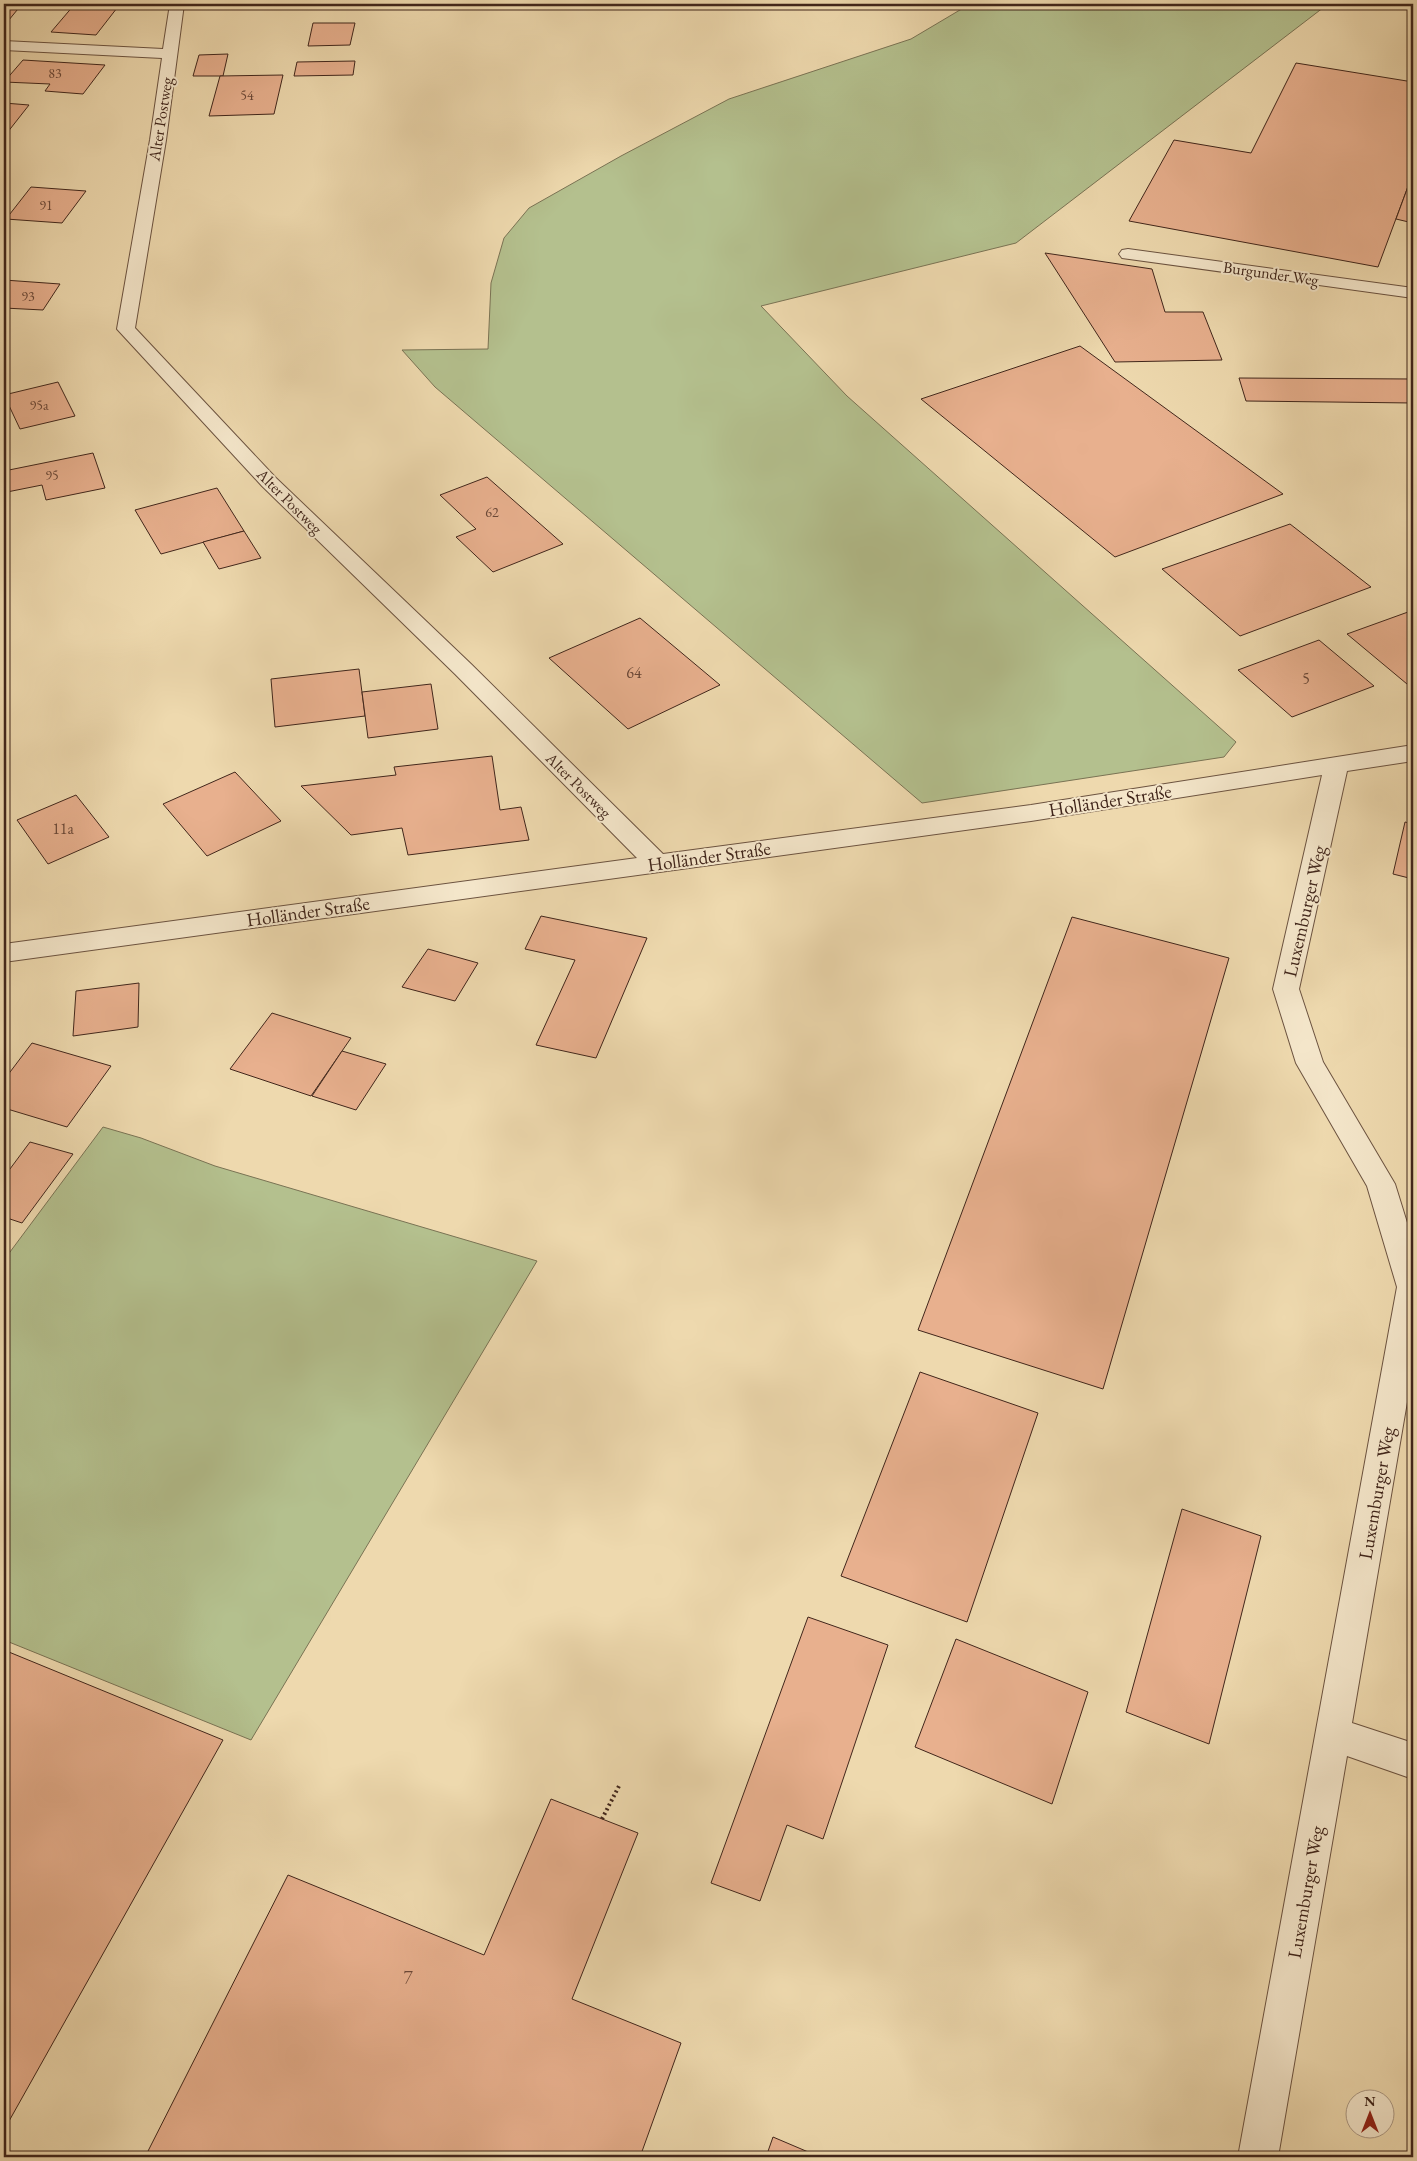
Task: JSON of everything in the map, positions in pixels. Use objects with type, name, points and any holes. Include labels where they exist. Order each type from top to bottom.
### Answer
[{"type":"street","name":"Alter Postweg","points":[[177,4],[158,140],[126,329],[270,482],[463,668],[658,863]]},
{"type":"street","name":"Alter Postweg","points":[[4,45],[170,54]]},
{"type":"street","name":"Burgunder Weg","points":[[1128,254],[1413,293]]},
{"type":"street","name":"Holländer Straße","points":[[4,953],[1031,813],[1413,753]]},
{"type":"street","name":"Luxemburger Weg","points":[[1258,2157],[1412,1287],[1380,1184],[1310,1063],[1286,989],[1336,765]]},
{"type":"street","points":[[1333,1734],[1413,1761]]},
{"type":"path","points":[[602,1820],[619,1786]]},
{"type":"green space","points":[[970,4],[1328,4],[1016,243],[761,306],[847,396],[1236,742],[1224,757],[922,803],[435,387],[402,350],[488,349],[491,283],[504,238],[529,208],[621,156],[729,99],[911,39]]},
{"type":"green space","points":[[103,1127],[141,1138],[215,1166],[537,1261],[251,1740],[4,1640],[4,1260]]},
{"type":"building","points":[[4,4],[22,4],[4,26]]},
{"type":"building","points":[[74,5],[117,8],[96,35],[51,32]]},
{"type":"building","points":[[313,23],[355,23],[350,45],[308,46]]},
{"type":"building","points":[[228,54],[223,76],[193,76],[199,55]]},
{"type":"building","points":[[23,60],[105,65],[83,94],[45,91],[50,84],[4,82]]},
{"type":"building","points":[[355,61],[353,75],[294,76],[297,62]]},
{"type":"building","points":[[1296,63],[1413,82],[1413,173],[1378,267],[1129,221],[1174,140],[1251,153]]},
{"type":"building","points":[[283,75],[274,114],[209,116],[220,76]]},
{"type":"building","points":[[4,103],[29,105],[7,133],[4,133]]},
{"type":"building","points":[[1413,173],[1413,223],[1396,219]]},
{"type":"building","points":[[31,187],[86,191],[62,223],[6,219]]},
{"type":"building","points":[[1045,253],[1152,269],[1165,312],[1203,312],[1222,360],[1115,362]]},
{"type":"building","points":[[4,280],[60,284],[43,310],[4,308]]},
{"type":"building","points":[[1080,346],[1283,494],[1115,557],[921,399]]},
{"type":"building","points":[[1239,378],[1413,379],[1413,403],[1246,401]]},
{"type":"building","points":[[58,382],[75,416],[20,429],[4,395]]},
{"type":"building","points":[[93,453],[105,488],[46,500],[42,485],[7,492],[4,471]]},
{"type":"building","points":[[487,477],[563,544],[493,572],[456,537],[476,529],[440,495]]},
{"type":"building","points":[[217,488],[244,531],[161,554],[135,510]]},
{"type":"building","points":[[1290,524],[1371,587],[1240,636],[1162,569]]},
{"type":"building","points":[[244,531],[261,558],[219,569],[203,542]]},
{"type":"building","points":[[1408,612],[1413,616],[1413,689],[1347,634]]},
{"type":"building","points":[[640,618],[720,685],[628,729],[549,658]]},
{"type":"building","points":[[1319,640],[1374,686],[1292,717],[1238,670]]},
{"type":"building","points":[[359,669],[365,716],[275,727],[271,679]]},
{"type":"building","points":[[431,684],[438,729],[368,738],[362,692]]},
{"type":"building","points":[[492,756],[500,810],[521,807],[529,840],[408,855],[402,828],[351,835],[301,786],[396,775],[394,767]]},
{"type":"building","points":[[235,772],[281,821],[207,856],[163,804]]},
{"type":"building","points":[[76,795],[109,837],[48,864],[17,820]]},
{"type":"building","points":[[1405,822],[1413,824],[1413,879],[1393,874]]},
{"type":"building","points":[[541,916],[647,938],[596,1058],[536,1045],[575,960],[525,949]]},
{"type":"building","points":[[1072,917],[1229,958],[1103,1389],[918,1330]]},
{"type":"building","points":[[428,949],[478,963],[455,1001],[402,987]]},
{"type":"building","points":[[139,983],[138,1027],[73,1036],[76,991]]},
{"type":"building","points":[[272,1013],[351,1038],[311,1096],[230,1069]]},
{"type":"building","points":[[32,1043],[111,1066],[67,1127],[4,1108],[4,1080]]},
{"type":"building","points":[[342,1051],[386,1064],[356,1110],[312,1096]]},
{"type":"building","points":[[30,1142],[73,1154],[22,1223],[4,1217],[4,1177]]},
{"type":"building","points":[[920,1372],[1038,1413],[967,1622],[841,1576]]},
{"type":"building","points":[[1182,1509],[1261,1536],[1209,1744],[1126,1712]]},
{"type":"building","points":[[808,1617],[888,1645],[823,1839],[787,1825],[760,1901],[711,1883]]},
{"type":"building","points":[[956,1639],[1088,1692],[1052,1804],[915,1747]]},
{"type":"building","points":[[4,1650],[223,1740],[4,2130]]},
{"type":"building","points":[[551,1799],[638,1833],[572,1999],[681,2043],[640,2157],[145,2157],[288,1875],[484,1955]]},
{"type":"building","points":[[773,2137],[820,2157],[766,2157]]}]
